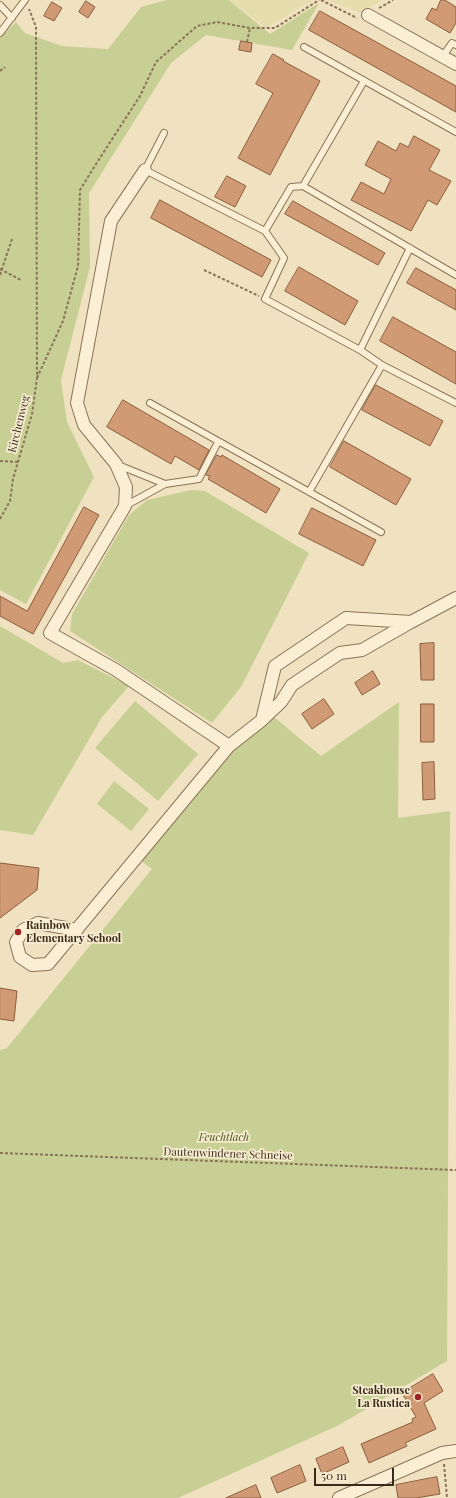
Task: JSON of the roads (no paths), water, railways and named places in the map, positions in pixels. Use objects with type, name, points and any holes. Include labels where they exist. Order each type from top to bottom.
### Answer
[{"type":"street","points":[[368,15],[456,64]]},
{"type":"street","points":[[145,170],[111,221],[77,403],[84,425],[116,464],[126,487],[125,506],[50,633],[116,670],[229,746]]},
{"type":"street","points":[[77,930],[38,923],[23,930],[16,942],[20,957],[32,965],[48,964],[77,930],[125,870],[229,746],[262,720],[281,702],[292,685],[340,653],[362,650],[456,598]]},
{"type":"street","points":[[262,720],[275,666],[346,618],[411,622]]},
{"type":"street","points":[[339,1498],[442,1453],[456,1451]]},
{"type":"lane","points":[[0,33],[25,0]]},
{"type":"lane","points":[[0,5],[12,18]]},
{"type":"lane","points":[[443,56],[452,43],[456,45]]},
{"type":"lane","points":[[304,47],[456,132]]},
{"type":"lane","points":[[303,186],[364,81]]},
{"type":"lane","points":[[164,133],[145,170],[265,231],[284,258],[264,299],[360,350],[382,365],[456,403]]},
{"type":"lane","points":[[265,231],[291,187],[303,186],[456,275]]},
{"type":"lane","points":[[360,350],[410,248]]},
{"type":"lane","points":[[309,492],[382,365]]},
{"type":"lane","points":[[150,404],[381,532]]},
{"type":"lane","points":[[125,506],[165,484],[199,479],[218,442]]},
{"type":"lane","points":[[116,464],[165,484]]},
{"type":"place","name":"Rainbow Elementary School","points":[[18,932]]},
{"type":"place","name":"Steakhouse La Rustica","points":[[418,1397]]},
{"type":"park label","name":"Feuchtlach","points":[[224,1138]]}]
